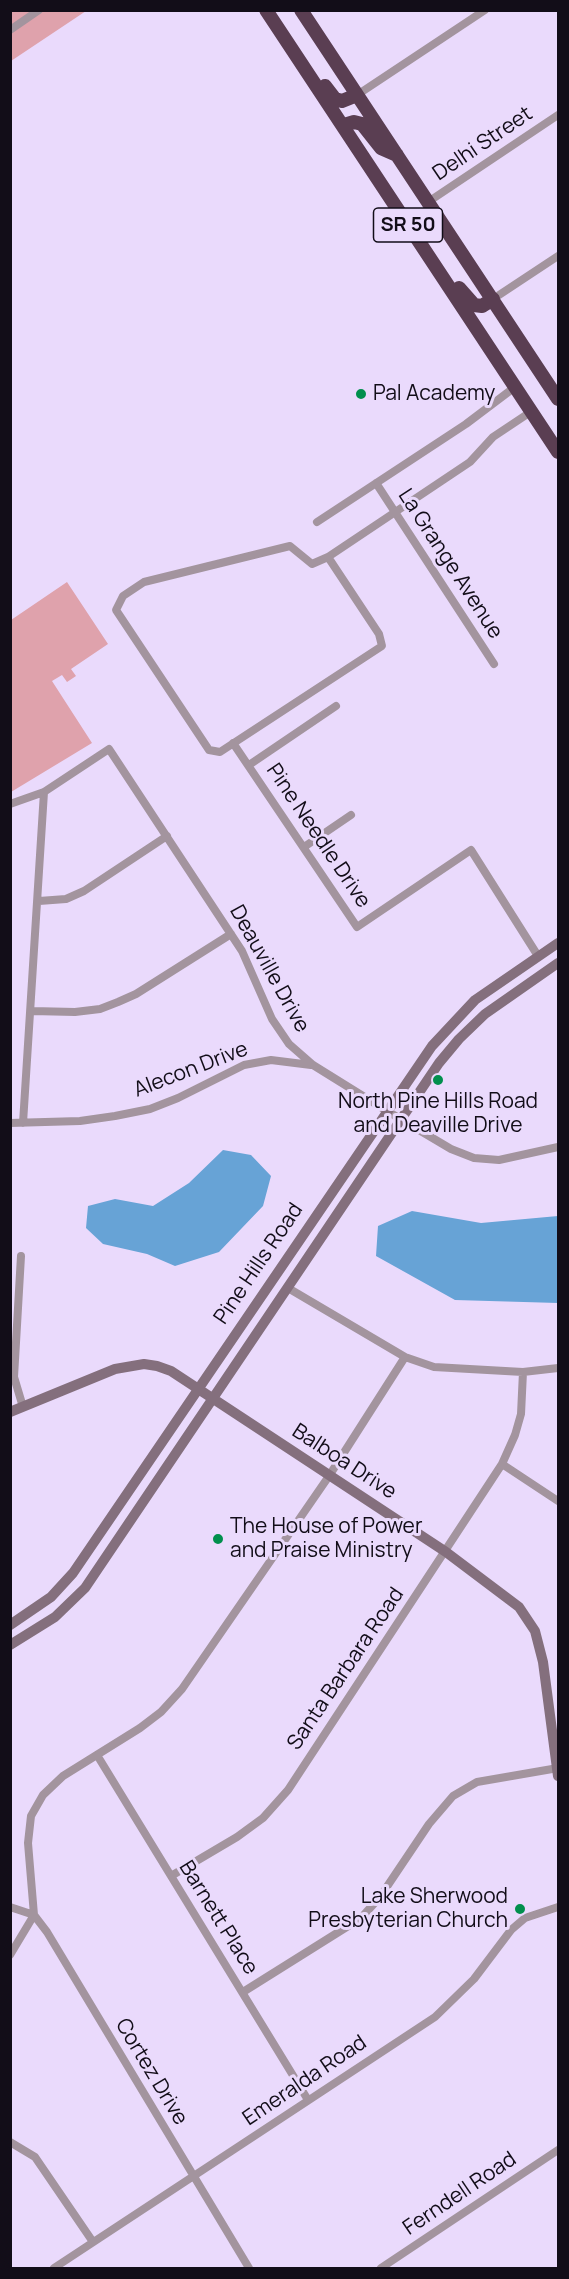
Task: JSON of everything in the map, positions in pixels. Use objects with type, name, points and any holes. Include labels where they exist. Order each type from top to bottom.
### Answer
[{"type":"highway","name":"SR 50","points":[[266,10],[557,448]]},
{"type":"highway","name":"SR 50","points":[[301,10],[558,399]]},
{"type":"highway","points":[[296,54],[307,58],[335,99],[347,100],[357,95]]},
{"type":"highway","points":[[344,125],[354,122],[362,124],[381,148],[397,154]]},
{"type":"highway","points":[[428,255],[440,259],[462,292],[474,305],[482,306],[493,299]]},
{"type":"main road","name":"Pine Hills Road","points":[[10,1625],[51,1598],[73,1573],[387,1111],[451,1023],[475,1000],[558,943]]},
{"type":"main road","name":"Pine Hills Road","points":[[10,1645],[55,1617],[85,1588],[401,1119],[459,1039],[485,1014],[558,963]]},
{"type":"main road","name":"Balboa Drive","points":[[10,1412],[114,1369],[144,1364],[171,1371],[446,1552],[519,1606],[535,1631],[543,1662],[558,1771]]},
{"type":"street","points":[[10,30],[39,10]]},
{"type":"street","points":[[357,95],[485,10]]},
{"type":"street","name":"Delhi Street","points":[[428,202],[558,115]]},
{"type":"street","points":[[493,299],[558,256]]},
{"type":"street","points":[[317,522],[466,424],[515,387]]},
{"type":"street","points":[[328,557],[379,633],[382,646],[220,752],[209,750],[116,610],[123,596],[144,582],[290,546],[312,564],[328,557],[470,462],[493,437],[532,411]]},
{"type":"street","name":"La Grange Avenue","points":[[376,483],[494,664]]},
{"type":"street","points":[[249,765],[336,706]]},
{"type":"street","name":"Pine Needle Drive","points":[[233,743],[357,927],[471,850],[538,956]]},
{"type":"street","name":"Deauville Drive","points":[[44,792],[109,749],[242,951],[272,1019],[289,1044],[313,1065],[387,1111],[451,1149],[474,1158],[499,1160],[558,1148]]},
{"type":"street","points":[[10,804],[44,792],[24,1123]]},
{"type":"street","points":[[304,847],[351,815]]},
{"type":"street","points":[[39,901],[66,899],[84,891],[167,836]]},
{"type":"street","points":[[32,1011],[75,1012],[100,1009],[136,994],[231,934]]},
{"type":"street","name":"Alecon Drive","points":[[10,1123],[80,1121],[150,1109],[244,1065],[271,1060],[313,1065]]},
{"type":"street","points":[[21,1256],[14,1377],[23,1407]]},
{"type":"street","points":[[288,1288],[405,1357],[434,1367],[523,1372],[558,1368]]},
{"type":"street","points":[[10,1955],[34,1915],[28,1843],[31,1816],[43,1794],[63,1776],[154,1717],[182,1689],[329,1476],[405,1357]]},
{"type":"street","name":"Santa Barbara Road","points":[[171,1876],[237,1837],[263,1818],[288,1790],[502,1464],[515,1435],[521,1414],[523,1372]]},
{"type":"street","points":[[502,1464],[558,1502]]},
{"type":"street","name":"Barnett Place","points":[[97,1755],[308,2100]]},
{"type":"street","points":[[243,1992],[361,1917],[380,1897],[429,1824],[453,1796],[477,1782],[558,1771]]},
{"type":"street","name":"Emeralda Road","points":[[54,2268],[435,2017],[458,1997],[518,1924],[540,1911],[558,1906]]},
{"type":"street","points":[[10,1907],[34,1915]]},
{"type":"street","name":"Cortez Drive","points":[[34,1915],[47,1932],[249,2268]]},
{"type":"street","points":[[10,2142],[35,2157],[93,2242]]},
{"type":"street","name":"Ferndell Road","points":[[381,2268],[558,2150]]},
{"type":"shaded area","points":[[11,11],[86,11],[11,61]]},
{"type":"shaded area","points":[[67,582],[108,644],[71,669],[76,676],[67,682],[62,675],[52,681],[92,743],[11,792],[11,620]]},
{"type":"water","points":[[223,1150],[251,1155],[271,1176],[263,1206],[219,1252],[175,1266],[147,1254],[103,1244],[86,1228],[88,1206],[115,1199],[153,1206],[189,1183]]},
{"type":"water","points":[[412,1211],[481,1223],[558,1216],[558,1303],[455,1300],[376,1256],[378,1226]]},
{"type":"place","name":"Pal Academy","points":[[361,394]]},
{"type":"place","name":"North Pine Hills Road and Deaville Drive","points":[[438,1080]]},
{"type":"place","name":"The House of Power and Praise Ministry","points":[[218,1539]]},
{"type":"place","name":"Lake Sherwood Presbyterian Church","points":[[520,1909]]}]
